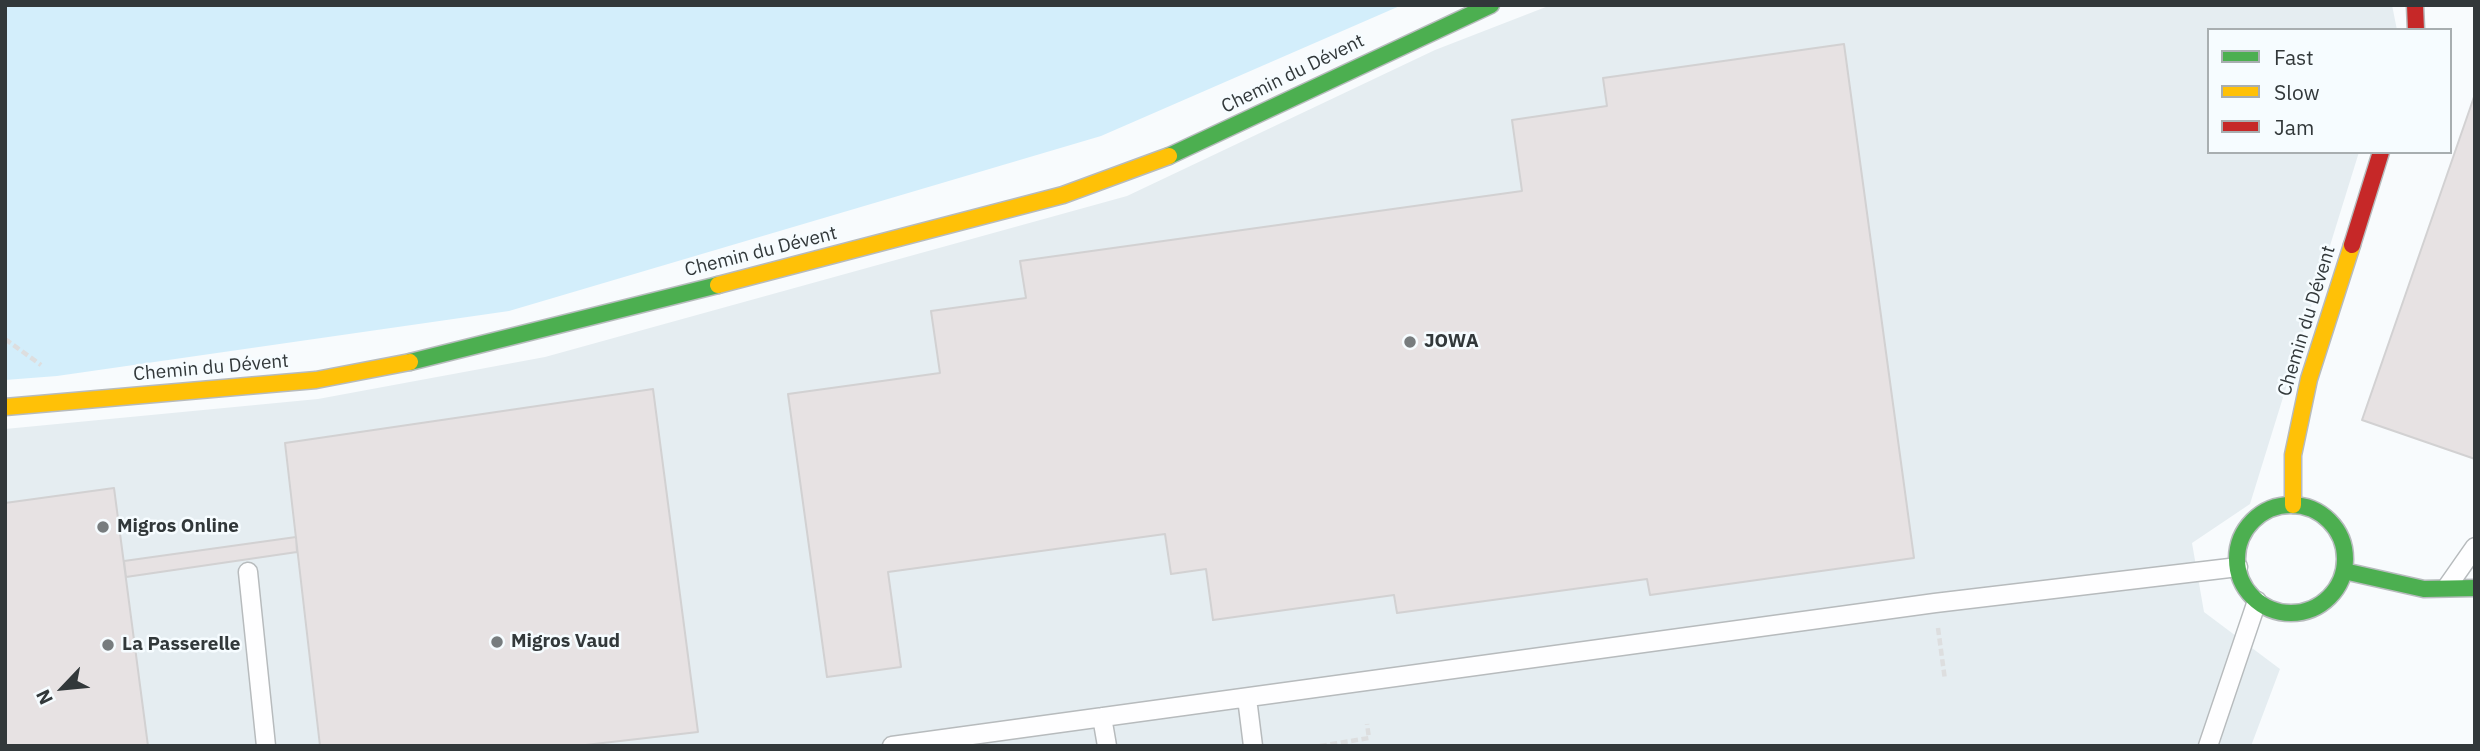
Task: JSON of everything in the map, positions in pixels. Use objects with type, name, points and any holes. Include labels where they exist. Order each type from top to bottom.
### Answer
[{"type":"street","name":"Chemin du Dévent","points":[[5,407],[316,380],[397,365],[506,340],[1022,206],[1150,165],[1491,5]]},
{"type":"street","points":[[2416,5],[2416,28]]},
{"type":"street","name":"Chemin du Dévent","points":[[2293,505],[2294,455],[2309,379],[2380,154]]},
{"type":"street","points":[[2293,505],[2309,507],[2334,526],[2342,539],[2344,571],[2338,588],[2325,601],[2309,610],[2291,614],[2273,610],[2257,601],[2244,586],[2238,567],[2238,548],[2245,531],[2266,512],[2293,505]]},
{"type":"street","points":[[2344,571],[2398,585],[2442,592],[2475,588]]},
{"type":"lane","points":[[2442,592],[2475,547]]},
{"type":"lane","points":[[892,746],[1247,698],[1376,677],[1921,604],[2238,567]]},
{"type":"lane","points":[[248,572],[266,746]]},
{"type":"lane","points":[[2208,746],[2257,601]]},
{"type":"lane","points":[[1247,698],[1253,746]]},
{"type":"lane","points":[[1102,717],[1107,746]]},
{"type":"path","points":[[1938,624],[1945,680]]},
{"type":"path","points":[[1320,746],[1369,738],[1367,724]]},
{"type":"shaded area","points":[[5,5],[1402,5],[1101,136],[509,311],[57,376],[5,380]]},
{"type":"shaded area","points":[[1551,5],[2392,5],[2397,28],[2207,28],[2207,154],[2358,154],[2250,504],[2192,543],[2204,612],[2280,669],[2251,746],[5,746],[5,429],[318,399],[545,357],[1127,196],[1435,50]]},
{"type":"building","name":"JOWA","points":[[1844,44],[1914,558],[1650,595],[1647,579],[1397,613],[1394,595],[1213,620],[1206,569],[1171,574],[1165,534],[888,572],[901,667],[827,677],[788,394],[940,373],[931,311],[1026,298],[1020,261],[1522,191],[1512,120],[1607,106],[1603,78]]},
{"type":"building","points":[[2475,94],[2475,459],[2362,420]]},
{"type":"building","name":"Migros Vaud","points":[[653,389],[698,732],[577,746],[320,746],[285,443]]},
{"type":"building","points":[[114,488],[148,746],[5,746],[5,503]]},
{"type":"building","points":[[296,537],[297,552],[126,577],[124,561]]},
{"type":"traffic: fast","points":[[1169,156],[1491,5]]},
{"type":"traffic: fast","points":[[410,362],[718,285]]},
{"type":"traffic: fast","points":[[2291,505],[2312,509],[2329,521],[2341,538],[2345,559],[2341,580],[2329,597],[2312,609],[2291,613],[2270,609],[2253,597],[2241,580],[2237,559],[2241,538],[2253,521],[2270,509],[2291,505]]},
{"type":"traffic: fast","points":[[2344,571],[2424,589],[2475,588]]},
{"type":"traffic: slow","points":[[718,285],[1063,195],[1169,156]]},
{"type":"traffic: slow","points":[[2293,505],[2293,455],[2309,379],[2352,245]]},
{"type":"traffic: slow","points":[[5,407],[316,380],[410,362]]},
{"type":"traffic: jam","points":[[2415,5],[2416,28]]},
{"type":"traffic: jam","points":[[2352,245],[2380,154]]},
{"type":"place","name":"JOWA","points":[[1410,342]]},
{"type":"place","name":"Migros Online","points":[[103,527]]},
{"type":"place","name":"Migros Vaud","points":[[497,642]]},
{"type":"place","name":"La Passerelle","points":[[108,645]]}]
